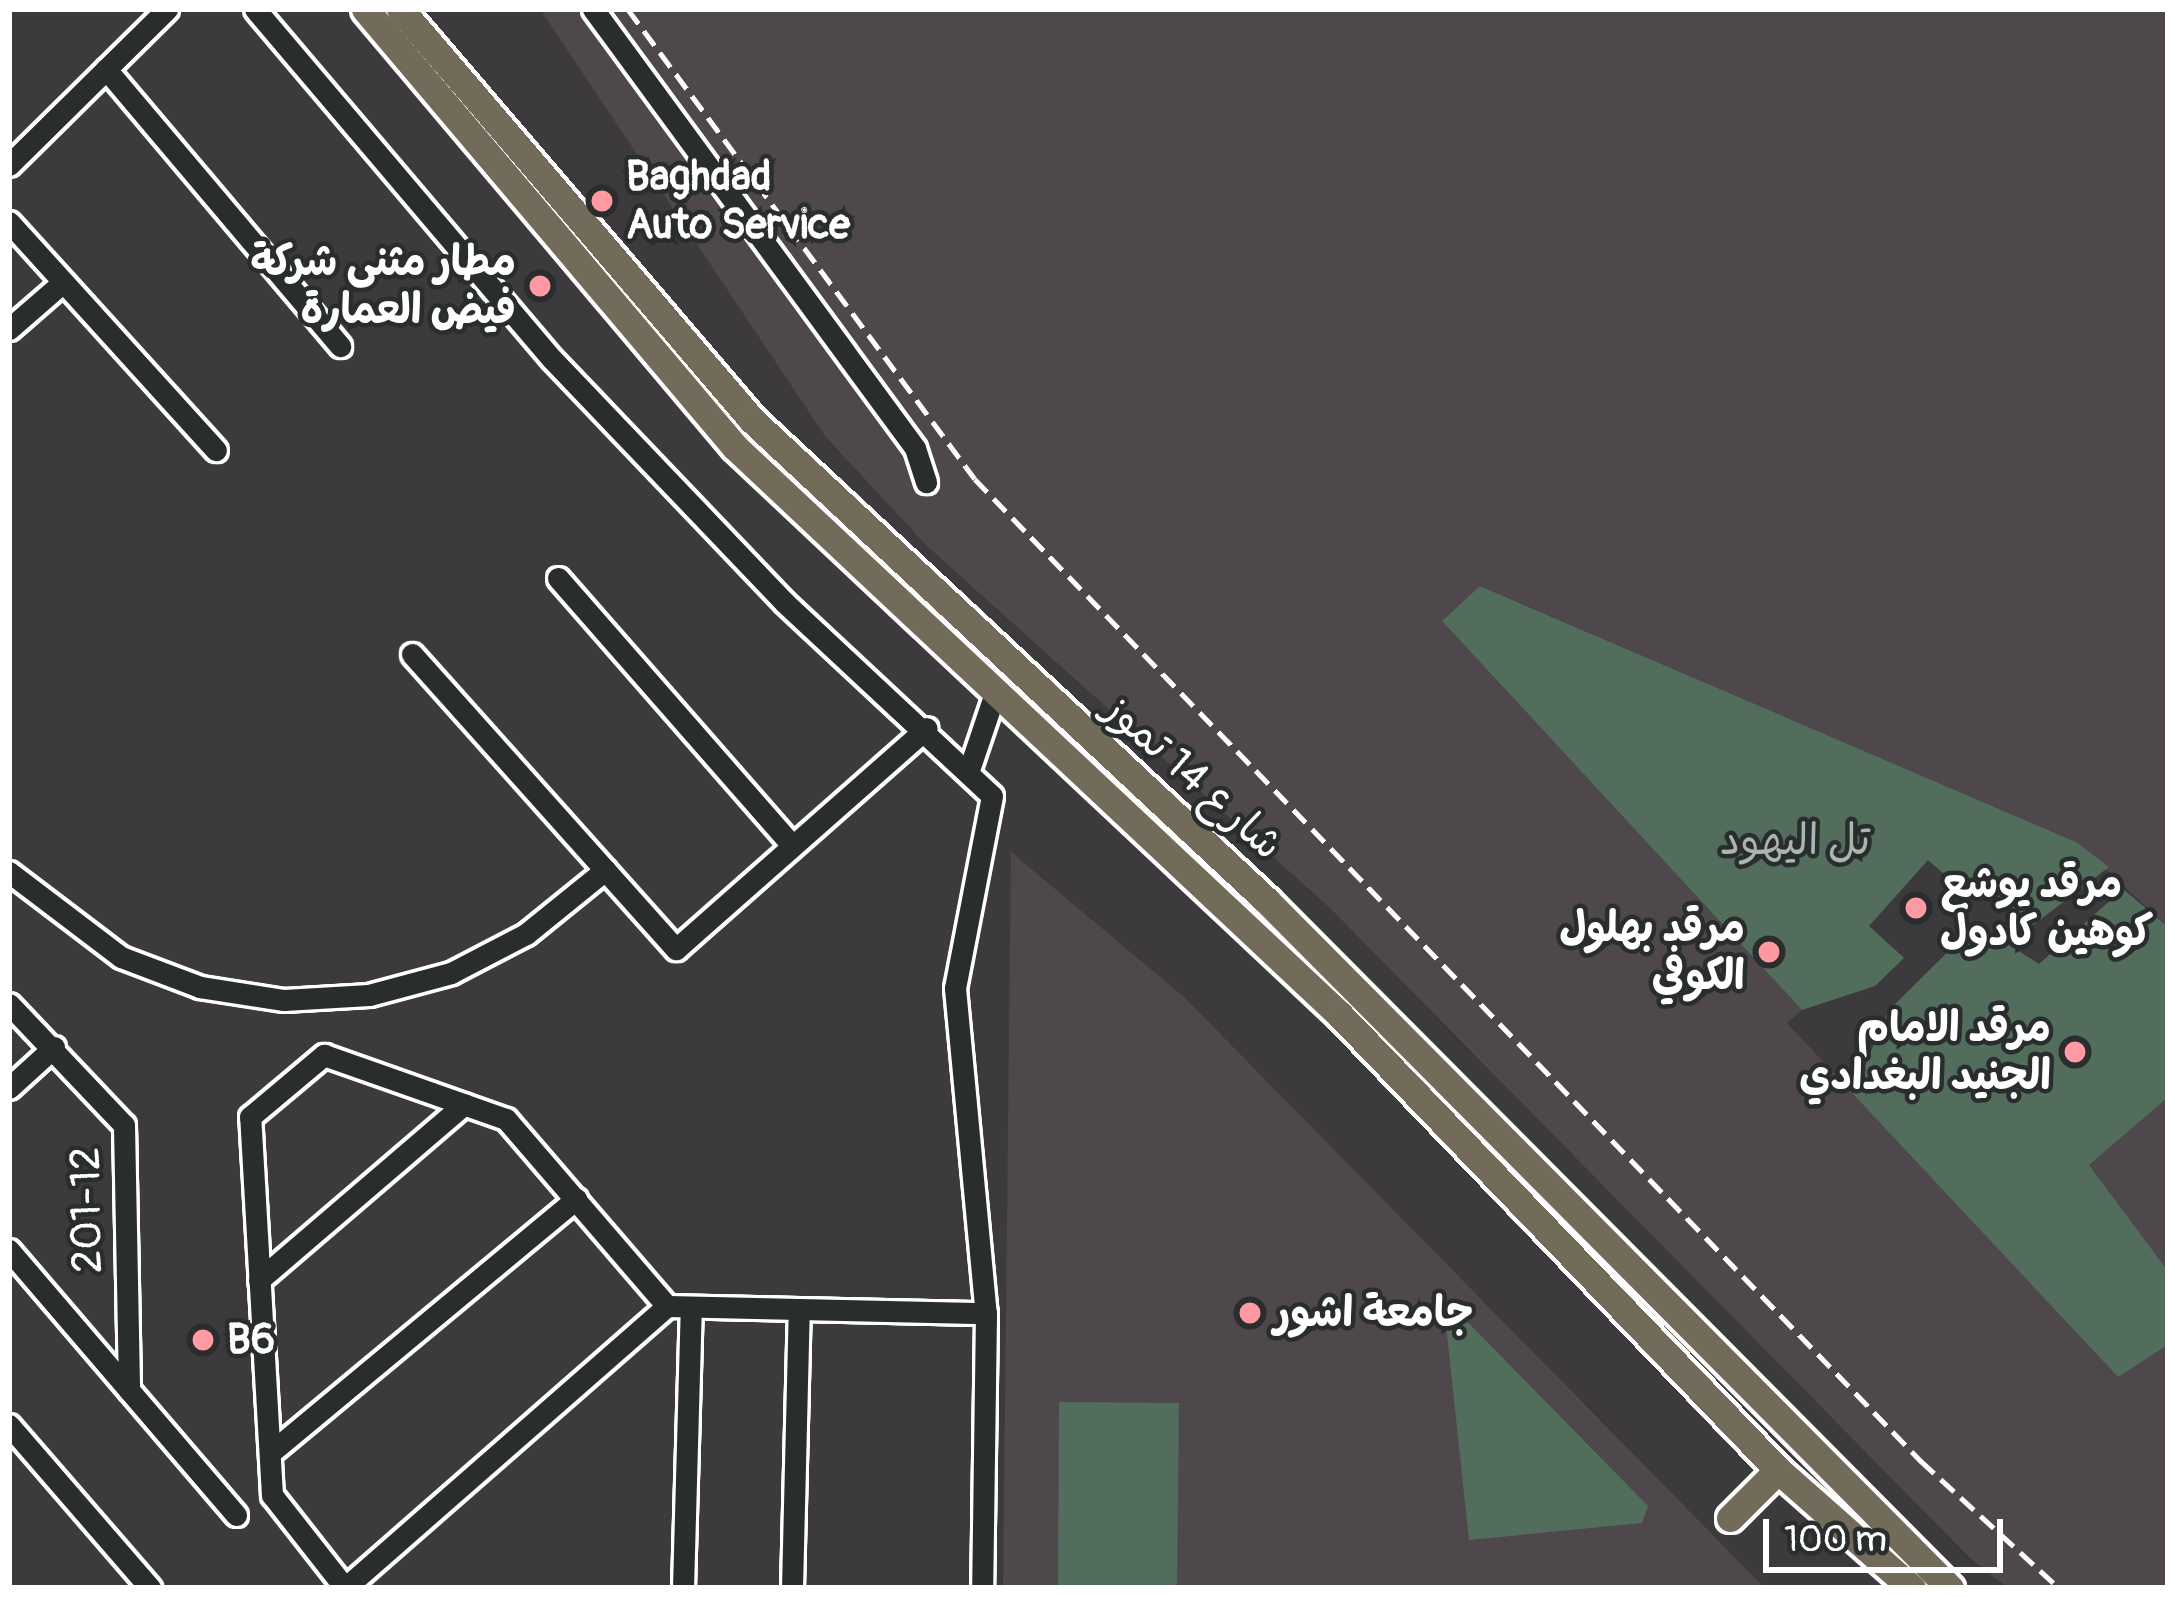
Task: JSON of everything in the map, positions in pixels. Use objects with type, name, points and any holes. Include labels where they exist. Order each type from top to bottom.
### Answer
[{"type":"main road","name":"شارع 14 تموز","points":[[365,9],[680,388],[994,693],[1340,1015],[1778,1469],[1912,1588]]},
{"type":"main road","name":"شارع 14 تموز","points":[[400,9],[752,420],[1267,901],[1950,1588]]},
{"type":"main road","points":[[1730,1518],[1778,1469]]},
{"type":"street","points":[[9,165],[167,9]]},
{"type":"street","points":[[255,9],[552,359],[784,602],[970,767],[992,796],[955,1006],[986,1313],[982,1588]]},
{"type":"street","points":[[593,9],[915,448],[926,482]]},
{"type":"street","points":[[106,69],[340,346]]},
{"type":"street","points":[[9,222],[216,450]]},
{"type":"street","points":[[9,329],[62,283]]},
{"type":"street","points":[[558,578],[793,846]]},
{"type":"street","points":[[412,654],[676,950],[927,728]]},
{"type":"street","points":[[970,767],[994,693]]},
{"type":"street","points":[[9,872],[121,957],[200,987],[284,1000],[369,995],[451,973],[526,934],[604,869]]},
{"type":"street","name":"201-12","points":[[9,1004],[124,1125],[129,1390]]},
{"type":"street","points":[[9,1088],[54,1047]]},
{"type":"street","points":[[667,1306],[506,1119],[324,1055],[250,1117],[272,1495],[345,1588],[667,1306],[986,1313]]},
{"type":"street","points":[[259,1280],[464,1104]]},
{"type":"street","points":[[269,1453],[576,1199]]},
{"type":"street","points":[[9,1250],[236,1515]]},
{"type":"street","points":[[683,1588],[691,1307]]},
{"type":"street","points":[[792,1588],[799,1310]]},
{"type":"street","points":[[9,1425],[151,1588]]},
{"type":"shaded area","points":[[540,9],[2168,9],[2168,927],[2076,842],[1481,586],[1442,621],[1802,1010],[1787,1023],[2117,1376],[2168,1346],[2168,1588],[2008,1588],[1969,1557],[1330,908],[927,546],[825,436]]},
{"type":"shaded area","name":"جامعة اشور","points":[[1011,852],[1184,997],[1765,1588],[1003,1588]]},
{"type":"shaded area","points":[[2168,1094],[2168,1271],[2089,1165]]},
{"type":"green space","name":"تل اليهود","points":[[1480,586],[2076,842],[2109,867],[2028,929],[1975,880],[1964,891],[1928,860],[1869,926],[1904,958],[1875,986],[1802,1010],[1442,621]]},
{"type":"green space","points":[[2123,889],[2168,927],[2168,1097],[2089,1165],[2168,1271],[2168,1345],[2118,1377],[1853,1094],[1888,1011],[1976,924],[2039,964]]},
{"type":"green space","points":[[1443,1297],[1648,1506],[1642,1523],[1469,1540]]},
{"type":"green space","points":[[1059,1402],[1179,1403],[1177,1588],[1058,1588]]},
{"type":"railway","points":[[628,9],[975,479],[1921,1461],[2059,1588]]},
{"type":"place","name":"Baghdad Auto Service","points":[[602,201]]},
{"type":"place","name":"مطار مثنى شركة فيض العمارة","points":[[540,286]]},
{"type":"place","name":"مرقد يوشع كوهين كادول","points":[[1916,908]]},
{"type":"place","name":"مرقد بهلول الكوفي","points":[[1769,952]]},
{"type":"place","name":"مرقد الامام الجنيد البغدادي","points":[[2075,1052]]},
{"type":"place","name":"جامعة اشور","points":[[1250,1313]]},
{"type":"place","name":"B6","points":[[203,1340]]}]
